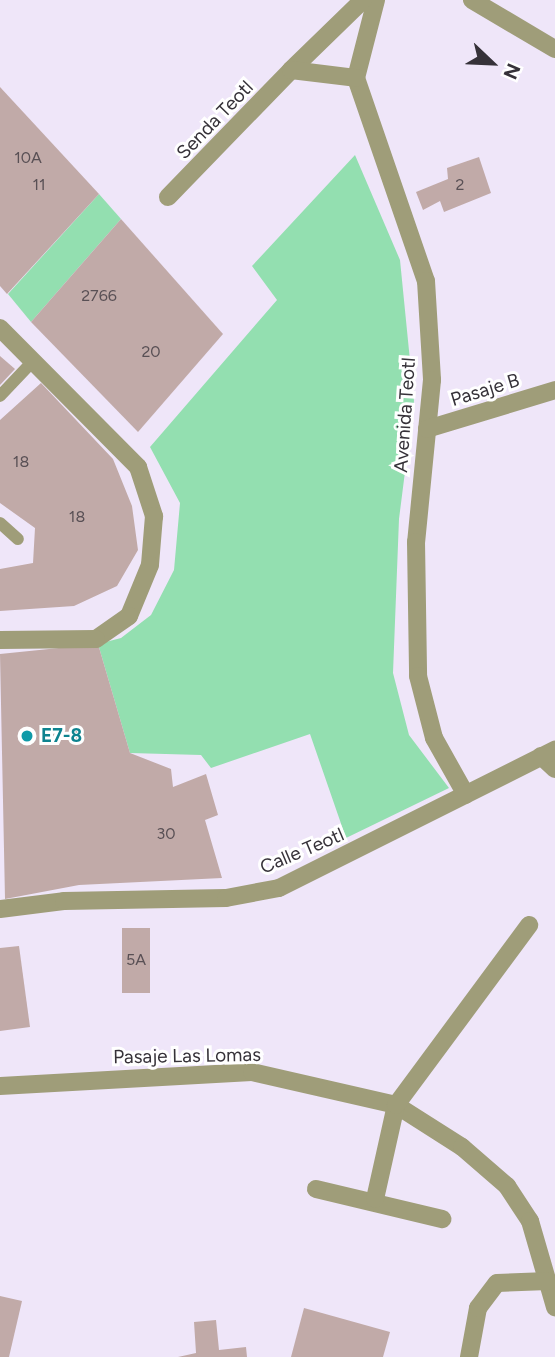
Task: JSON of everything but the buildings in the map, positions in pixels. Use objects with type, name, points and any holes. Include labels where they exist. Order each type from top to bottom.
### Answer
[{"type":"street","name":"Senda Teotl","points":[[168,197],[363,0]]},
{"type":"street","points":[[291,70],[356,78],[376,0]]},
{"type":"street","points":[[472,0],[555,49]]},
{"type":"street","name":"Avenida Teotl","points":[[356,78],[426,281],[427,429],[415,542],[418,676],[434,737],[466,795]]},
{"type":"street","points":[[0,328],[138,467],[155,516],[150,565],[129,616],[96,639],[0,640]]},
{"type":"street","name":"Pasaje B","points":[[427,429],[555,390]]},
{"type":"street","points":[[548,753],[555,769]]},
{"type":"street","name":"Calle Teotl","points":[[0,909],[64,901],[226,898],[279,888],[548,753]]},
{"type":"street","points":[[375,1199],[396,1105],[529,925]]},
{"type":"street","name":"Pasaje Las Lomas","points":[[0,1086],[252,1072],[396,1105],[462,1147],[508,1186],[530,1221],[555,1307]]},
{"type":"street","points":[[316,1189],[375,1199],[442,1219]]},
{"type":"street","points":[[468,1357],[470,1328],[497,1283],[548,1281]]},
{"type":"lane","points":[[0,396],[34,360]]},
{"type":"lane","points":[[0,523],[18,539]]},
{"type":"green space","points":[[355,155],[400,260],[414,401],[399,519],[393,673],[409,735],[449,788],[346,838],[310,734],[211,768],[201,755],[130,753],[98,644],[121,638],[151,615],[174,570],[180,503],[150,447],[277,300],[252,266]]},
{"type":"green space","points":[[99,194],[121,219],[31,322],[8,294]]},
{"type":"place","name":"E7-8","points":[[27,736]]}]
